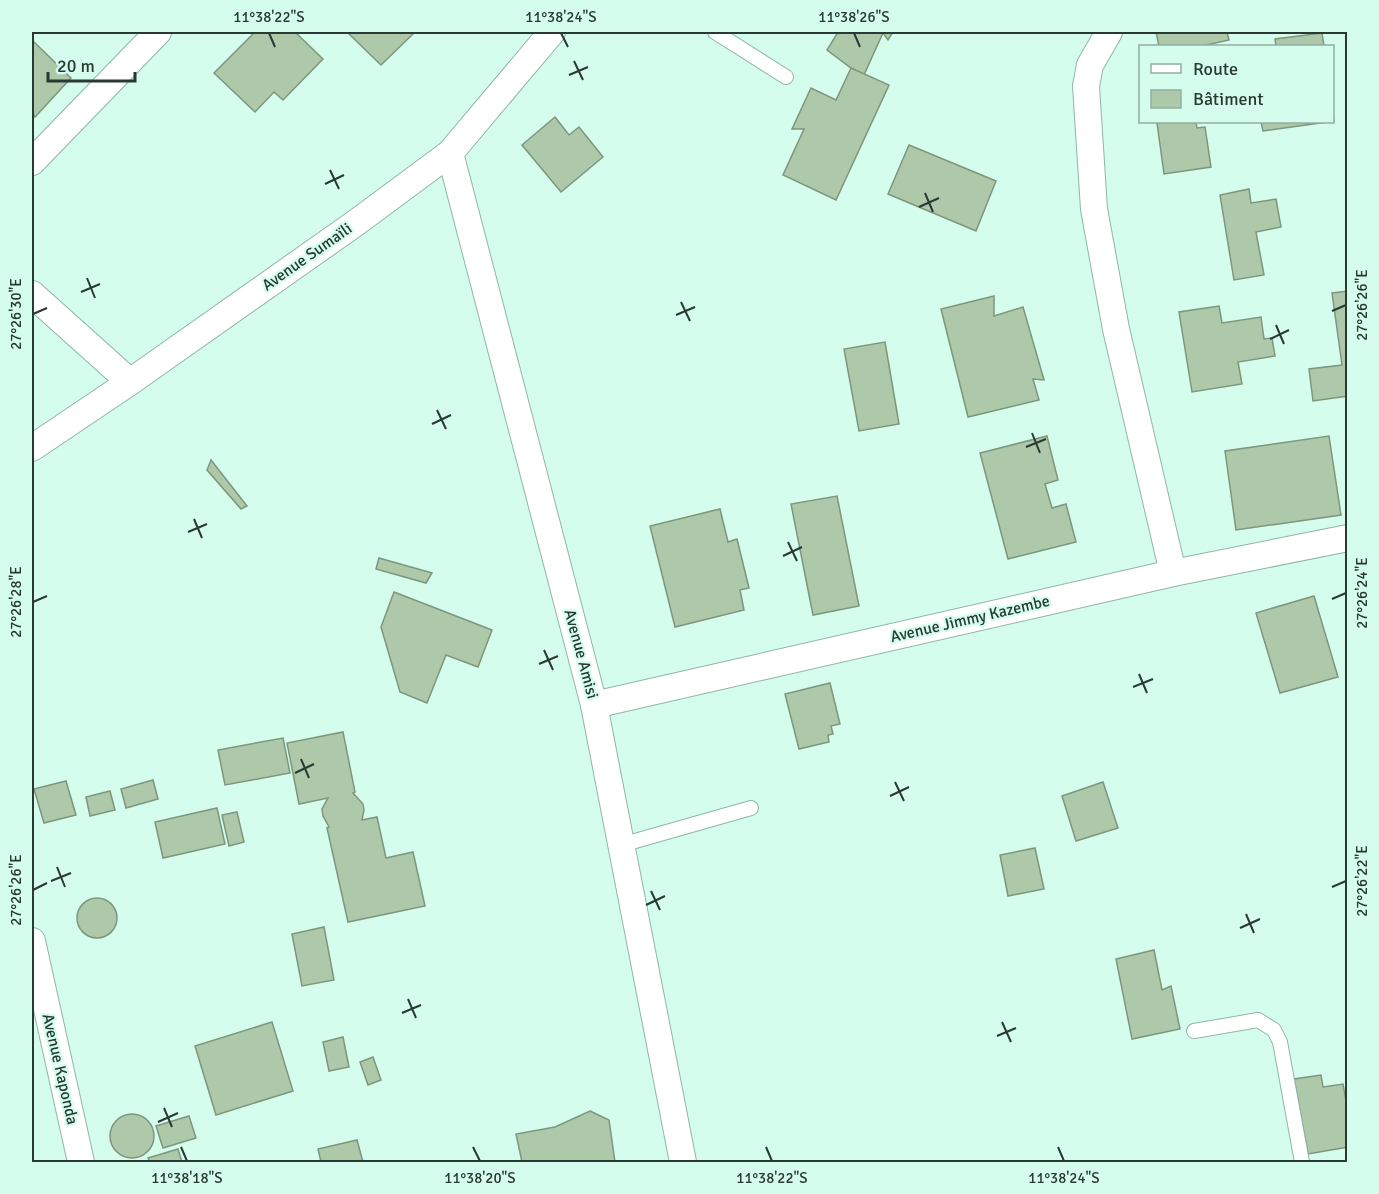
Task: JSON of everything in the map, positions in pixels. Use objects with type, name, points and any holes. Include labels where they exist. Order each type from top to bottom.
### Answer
[{"type":"street","points":[[32,162],[158,32]]},
{"type":"street","name":"Avenue Sumaïli","points":[[32,448],[383,204],[450,153],[552,32]]},
{"type":"street","points":[[1109,32],[1090,65],[1086,86],[1094,210],[1116,329],[1173,573]]},
{"type":"street","name":"Avenue Amisi","points":[[450,153],[594,705],[683,1162]]},
{"type":"street","points":[[32,294],[130,382]]},
{"type":"street","name":"Avenue Jimmy Kazembe","points":[[594,705],[1173,573],[1347,538]]},
{"type":"street","name":"Avenue Kaponda","points":[[32,941],[81,1162]]},
{"type":"lane","points":[[715,32],[786,76]]},
{"type":"lane","points":[[621,845],[751,808]]},
{"type":"lane","points":[[1194,1032],[1258,1020],[1275,1030],[1280,1042],[1302,1162]]},
{"type":"building","points":[[255,32],[295,32],[323,59],[283,100],[274,92],[255,112],[214,73]]},
{"type":"building","points":[[347,32],[415,32],[381,65]]},
{"type":"building","points":[[838,32],[893,32],[888,40],[883,33],[863,77],[827,50]]},
{"type":"building","points":[[1156,32],[1227,32],[1229,40],[1206,45],[1159,45]]},
{"type":"building","points":[[1322,33],[1324,45],[1276,45],[1275,39]]},
{"type":"building","points":[[32,40],[71,78],[35,117],[32,113]]},
{"type":"building","points":[[851,68],[889,85],[836,200],[783,175],[804,129],[792,129],[811,88],[836,100]]},
{"type":"building","points":[[555,117],[569,135],[579,127],[603,157],[561,192],[522,145]]},
{"type":"building","points":[[1157,123],[1196,123],[1197,128],[1205,127],[1211,167],[1164,174]]},
{"type":"building","points":[[1261,123],[1320,123],[1263,131]]},
{"type":"building","points":[[909,145],[996,181],[976,231],[888,194]]},
{"type":"building","points":[[1249,189],[1251,203],[1276,199],[1281,227],[1256,232],[1264,275],[1234,280],[1220,195]]},
{"type":"building","points":[[1348,291],[1348,396],[1313,401],[1309,369],[1342,365],[1332,293]]},
{"type":"building","points":[[994,296],[994,316],[1023,307],[1044,380],[1033,379],[1039,400],[968,417],[941,309]]},
{"type":"building","points":[[1219,306],[1222,323],[1261,317],[1264,339],[1272,338],[1275,356],[1238,362],[1242,384],[1192,392],[1179,312]]},
{"type":"building","points":[[885,342],[899,424],[859,431],[844,349]]},
{"type":"building","points":[[1047,436],[1058,480],[1045,484],[1052,508],[1066,504],[1076,542],[1008,559],[980,453]]},
{"type":"building","points":[[1329,436],[1341,515],[1236,530],[1225,451]]},
{"type":"building","points":[[211,460],[247,506],[241,509],[207,470]]},
{"type":"building","points":[[837,496],[859,606],[813,615],[791,504]]},
{"type":"building","points":[[720,509],[728,542],[737,539],[749,588],[740,590],[744,610],[675,627],[650,526]]},
{"type":"building","points":[[379,558],[432,573],[426,583],[376,569]]},
{"type":"building","points":[[394,592],[492,630],[478,667],[446,655],[427,703],[400,692],[381,627]]},
{"type":"building","points":[[1314,596],[1338,677],[1280,693],[1256,613]]},
{"type":"building","points":[[830,683],[840,724],[831,726],[833,734],[828,735],[829,742],[799,749],[785,694]]},
{"type":"building","points":[[343,732],[355,792],[353,793],[363,804],[362,820],[377,817],[386,858],[413,852],[425,906],[348,922],[327,828],[329,827],[323,816],[322,809],[328,798],[299,804],[287,743]]},
{"type":"building","points":[[283,738],[290,773],[225,785],[218,750]]},
{"type":"building","points":[[153,780],[158,799],[126,808],[121,789]]},
{"type":"building","points":[[66,781],[76,815],[44,823],[34,789]]},
{"type":"building","points":[[1103,782],[1118,828],[1076,841],[1062,796]]},
{"type":"building","points":[[110,791],[115,810],[90,816],[86,797]]},
{"type":"building","points":[[217,808],[225,844],[163,858],[155,822]]},
{"type":"building","points":[[237,812],[244,842],[229,846],[222,815]]},
{"type":"building","points":[[1035,848],[1044,889],[1008,896],[1000,855]]},
{"type":"building","points":[[97,898],[105,899],[111,904],[116,910],[116,926],[111,932],[105,937],[97,938],[89,937],[83,932],[78,926],[77,918],[78,910],[83,904],[89,899]]},
{"type":"building","points":[[324,927],[334,980],[302,986],[292,934]]},
{"type":"building","points":[[1154,950],[1162,990],[1171,986],[1180,1029],[1132,1039],[1116,959]]},
{"type":"building","points":[[272,1022],[293,1091],[216,1115],[195,1046]]},
{"type":"building","points":[[343,1037],[349,1067],[329,1071],[323,1042]]},
{"type":"building","points":[[373,1057],[381,1080],[368,1085],[360,1062]]},
{"type":"building","points":[[1321,1075],[1323,1087],[1343,1084],[1348,1111],[1348,1147],[1308,1154],[1294,1079]]},
{"type":"building","points":[[590,1111],[609,1120],[615,1162],[522,1162],[516,1134],[555,1127]]},
{"type":"building","points":[[132,1114],[148,1120],[154,1136],[148,1152],[132,1158],[116,1152],[110,1136],[116,1120]]},
{"type":"building","points":[[189,1116],[196,1138],[163,1148],[156,1126]]},
{"type":"building","points":[[357,1140],[363,1162],[321,1162],[318,1149]]},
{"type":"building","points":[[178,1149],[182,1162],[150,1162],[148,1158]]}]
